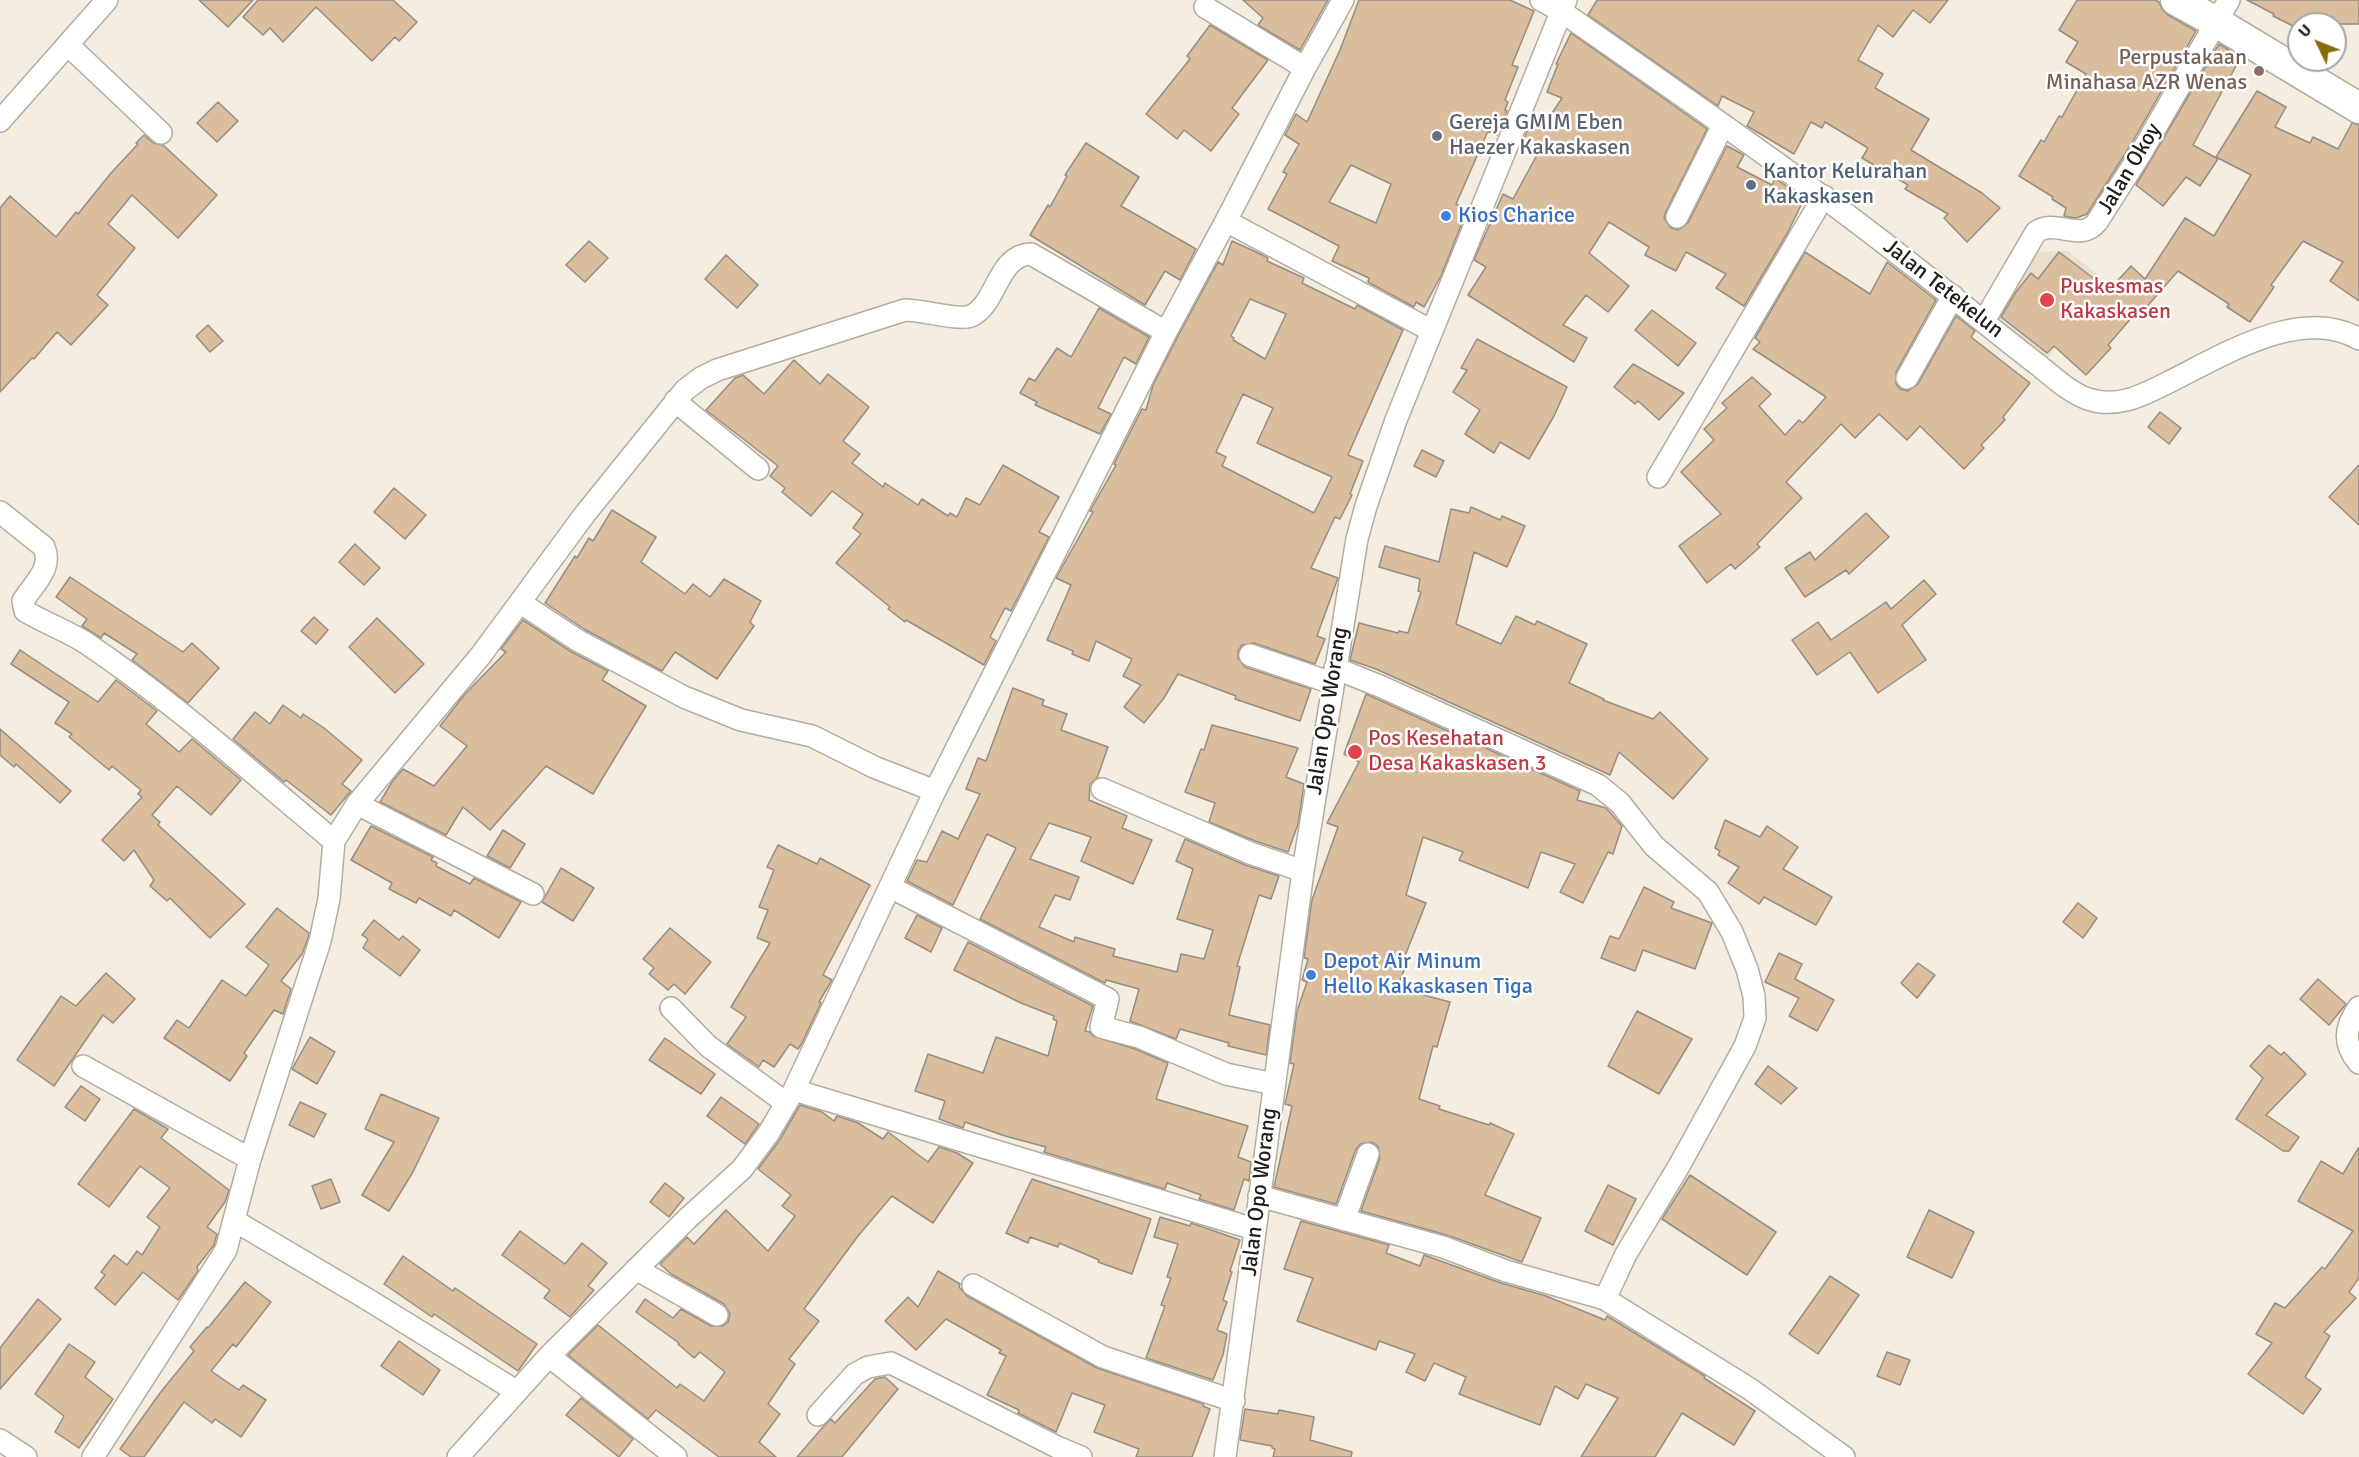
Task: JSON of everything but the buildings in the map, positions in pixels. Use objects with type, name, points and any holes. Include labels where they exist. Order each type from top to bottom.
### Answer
[{"type":"highway","points":[[2176,0],[2223,11],[2359,108]]},
{"type":"street","points":[[0,121],[106,0]]},
{"type":"street","points":[[458,1457],[549,1356],[636,1269],[742,1169],[768,1134],[790,1096],[935,791],[1166,332],[1343,0]]},
{"type":"street","name":"Jalan Tetekelun","points":[[1541,0],[1564,5],[1723,125],[1824,196],[2060,382],[2087,399],[2113,404],[2134,399],[2249,343],[2280,333],[2314,327],[2337,329],[2359,339]]},
{"type":"street","name":"Jalan Opo Worang","points":[[1225,1457],[1303,871],[1357,540],[1366,506],[1396,420],[1564,5]]},
{"type":"street","points":[[1205,7],[1305,68]]},
{"type":"street","name":"Jalan Okoy","points":[[1984,321],[2036,231],[2043,227],[2056,227],[2078,232],[2088,231],[2097,222],[2135,163],[2223,11]]},
{"type":"street","points":[[68,45],[161,133]]},
{"type":"street","points":[[1677,217],[1723,125]]},
{"type":"street","points":[[1658,477],[1824,196]]},
{"type":"street","points":[[1226,221],[1432,331]]},
{"type":"street","points":[[93,1457],[226,1250],[250,1159],[320,941],[329,899],[334,841],[357,804],[521,603],[585,514],[675,401],[701,378],[717,370],[905,310],[922,310],[961,318],[972,315],[985,303],[1004,270],[1022,254],[1031,254],[1166,332]]},
{"type":"street","points":[[1906,378],[1953,296]]},
{"type":"street","points":[[675,401],[758,469]]},
{"type":"street","points":[[0,512],[44,547],[47,554],[46,567],[23,601],[25,611],[42,622],[83,641],[149,688],[228,750],[334,841]]},
{"type":"street","points":[[521,603],[577,640],[684,697],[741,720],[812,736],[874,767],[935,791]]},
{"type":"street","points":[[1250,655],[1382,687],[1598,785],[1620,802],[1654,846],[1708,892],[1732,932],[1747,969],[1754,996],[1755,1018],[1745,1046],[1678,1167],[1626,1254],[1605,1299]]},
{"type":"street","points":[[1101,789],[1250,854],[1303,871]]},
{"type":"street","points":[[357,804],[532,894]]},
{"type":"street","points":[[890,887],[1108,999],[1101,1027],[1139,1037],[1226,1074],[1274,1084]]},
{"type":"street","points":[[2359,1007],[2348,1029],[2347,1046],[2359,1063]]},
{"type":"street","points":[[671,1008],[708,1046],[790,1096],[1254,1229]]},
{"type":"street","points":[[82,1066],[250,1159]]},
{"type":"street","points":[[1344,1220],[1368,1154]]},
{"type":"street","points":[[1259,1196],[1443,1246],[1506,1271],[1605,1299],[1760,1395],[1844,1457]]},
{"type":"street","points":[[235,1221],[368,1299],[516,1391]]},
{"type":"street","points":[[636,1269],[717,1315]]},
{"type":"street","points":[[973,1285],[1102,1357],[1234,1401]]},
{"type":"street","points":[[549,1356],[676,1457]]},
{"type":"street","points":[[818,1415],[855,1374],[868,1367],[891,1363],[1046,1442],[1081,1457]]},
{"type":"street","points":[[0,1440],[26,1457]]},
{"type":"shaded area","name":"Puskesmas Kakaskasen","points":[[2068,251],[2105,281],[2045,362],[1992,318],[2036,252]]},
{"type":"place","name":"Perpustakaan Minahasa AZR Wenas","points":[[2259,71]]},
{"type":"place","name":"Gereja GMIM Eben Haezer Kakaskasen","points":[[1437,136]]},
{"type":"place","name":"Kantor Kelurahan Kakaskasen","points":[[1751,185]]},
{"type":"place","name":"Kios Charice","points":[[1446,216]]},
{"type":"place","name":"Puskesmas Kakaskasen","points":[[2047,300]]},
{"type":"place","name":"Pos Kesehatan Desa Kakaskasen 3","points":[[1355,752]]},
{"type":"place","name":"Depot Air Minum Hello Kakaskasen Tiga","points":[[1311,975]]}]
